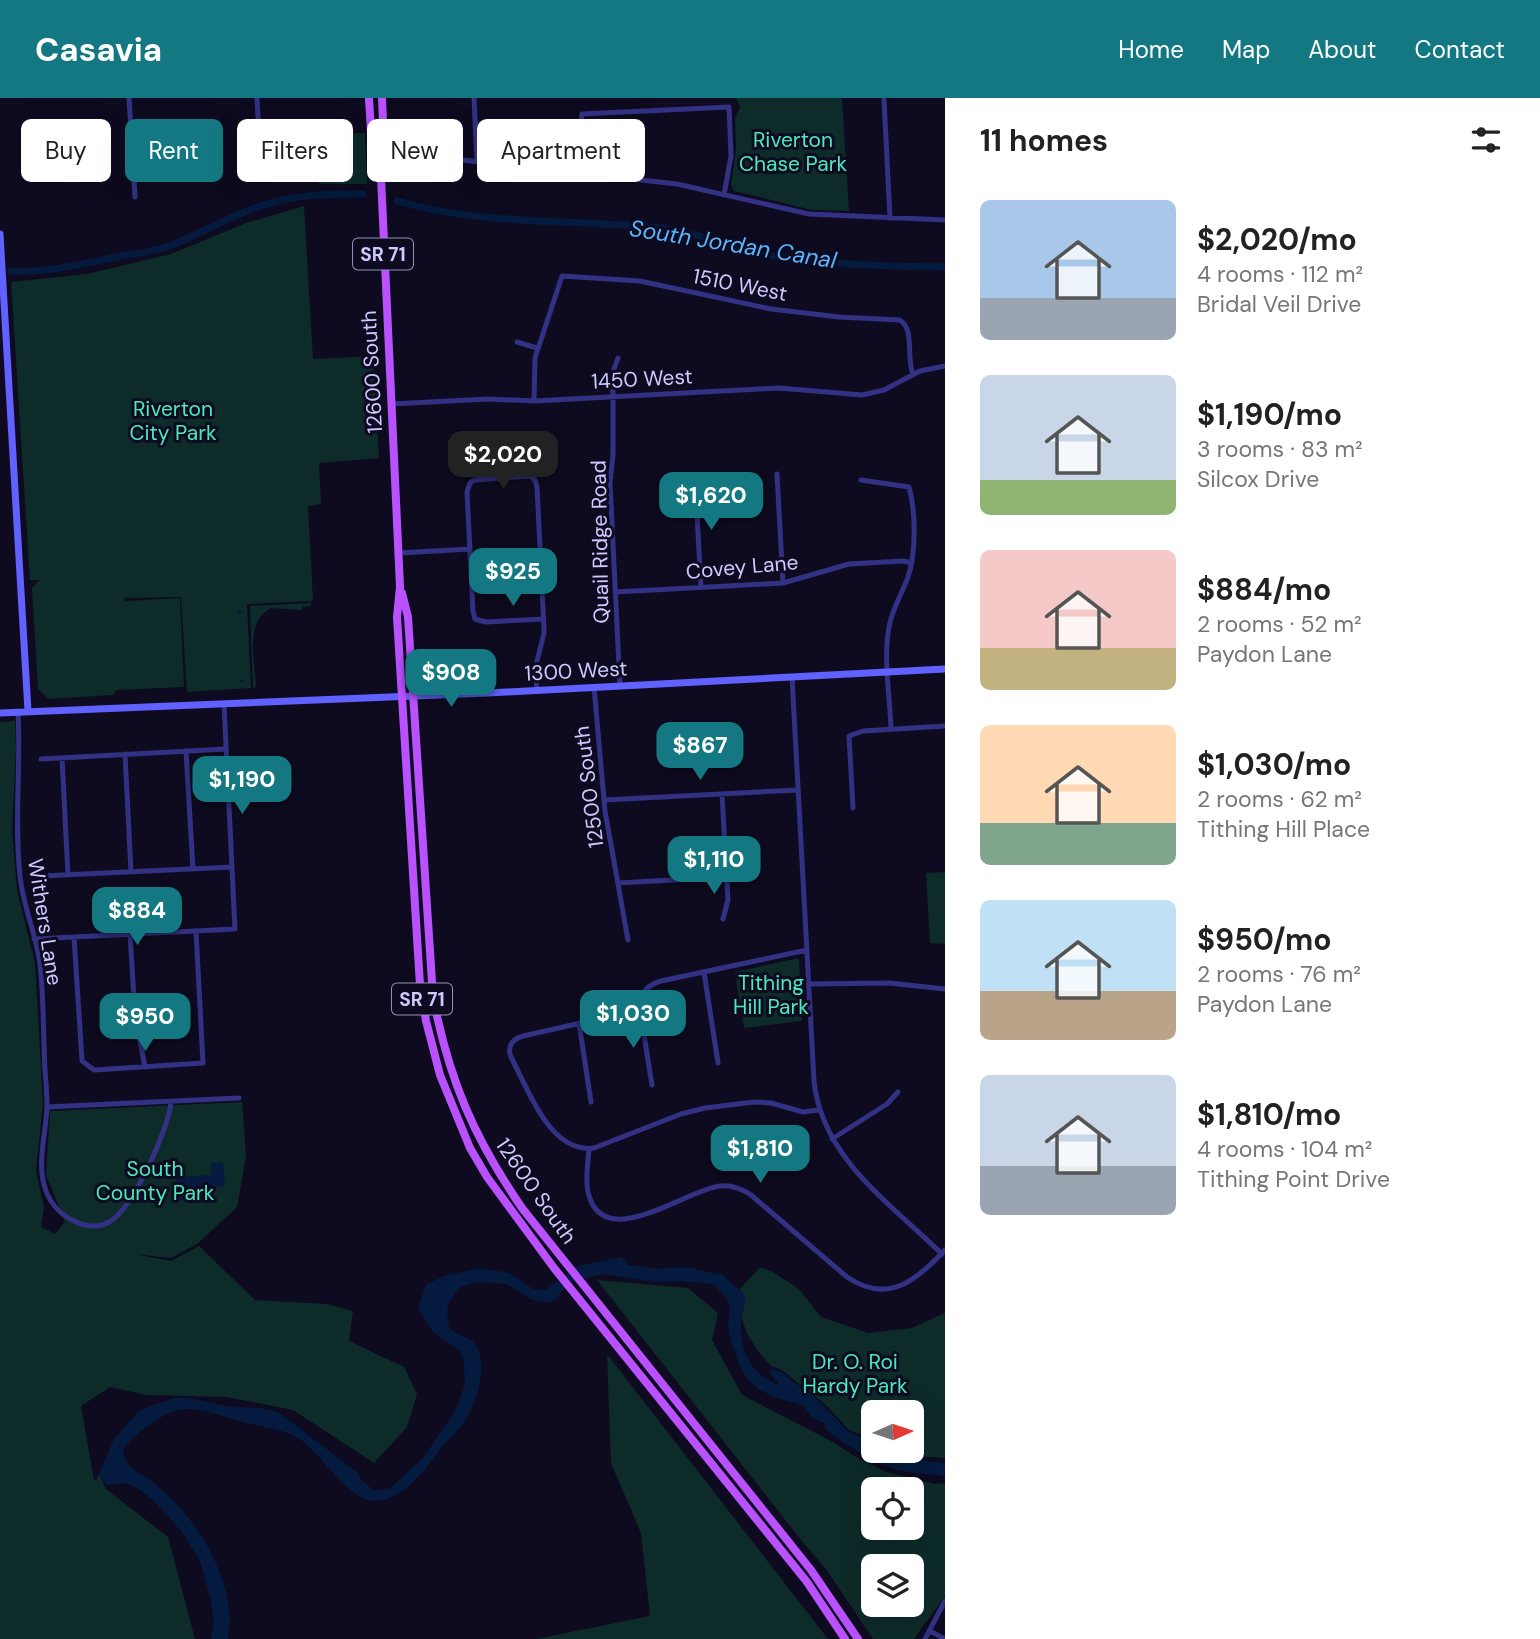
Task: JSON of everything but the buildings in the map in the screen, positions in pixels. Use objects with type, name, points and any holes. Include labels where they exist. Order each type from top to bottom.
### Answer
[{"type":"main road","name":"12600 South","points":[[369,98],[370,119]]},
{"type":"main road","name":"12600 South","points":[[382,98],[383,119]]},
{"type":"main road","name":"12600 South","points":[[381,182],[399,553],[397,617],[401,696],[420,985],[432,1049],[453,1112],[470,1148],[512,1214],[807,1582],[845,1639]]},
{"type":"main road","name":"12600 South","points":[[400,587],[408,617],[433,997],[441,1038],[464,1109],[484,1149],[522,1208],[823,1586],[858,1639]]},
{"type":"street","points":[[129,98],[135,197]]},
{"type":"street","points":[[257,98],[258,119]]},
{"type":"street","points":[[463,160],[477,162],[474,98]]},
{"type":"street","points":[[884,100],[890,218]]},
{"type":"street","points":[[581,119],[582,114],[729,107],[731,156],[724,195]]},
{"type":"street","points":[[645,181],[677,184],[810,214],[945,220]]},
{"type":"street","points":[[0,234],[28,711]]},
{"type":"street","name":"1510 West","points":[[537,348],[562,276],[640,281],[760,307],[839,317],[896,318],[908,328],[912,374]]},
{"type":"street","points":[[517,342],[537,348],[534,401]]},
{"type":"street","name":"Quail Ridge Road","points":[[618,358],[613,372],[613,455],[610,483],[620,686]]},
{"type":"street","points":[[912,374],[935,366],[945,366]]},
{"type":"street","name":"1450 West","points":[[391,404],[489,399],[534,401],[779,388],[862,395],[894,386],[912,374]]},
{"type":"street","points":[[894,386],[899,395]]},
{"type":"street","points":[[777,474],[783,583]]},
{"type":"street","points":[[537,691],[535,668],[544,641],[544,619],[537,487],[534,478],[480,479],[470,484],[467,492],[475,619],[486,622],[544,619]]},
{"type":"street","points":[[695,478],[701,587]]},
{"type":"street","points":[[861,480],[909,487],[911,498],[914,546],[912,563],[889,626],[891,729]]},
{"type":"street","points":[[399,553],[470,549]]},
{"type":"street","name":"Covey Lane","points":[[615,592],[783,583],[849,564],[903,561],[912,563]]},
{"type":"street","name":"1300 West","points":[[0,713],[537,691],[945,668]]},
{"type":"street","points":[[589,1149],[587,1182],[590,1198],[598,1210],[610,1218],[634,1219],[709,1188],[731,1186],[751,1195],[847,1278],[864,1286],[884,1289],[904,1285],[916,1278],[943,1252],[855,1171],[832,1139],[818,1110],[814,1081],[792,677]]},
{"type":"street","name":"12500 South","points":[[594,687],[604,800],[628,940]]},
{"type":"street","points":[[34,939],[235,929],[224,704]]},
{"type":"street","name":"Withers Lane","points":[[18,712],[20,759],[17,845],[23,896],[40,963],[47,1107],[42,1178],[50,1200],[63,1215],[79,1224],[91,1226],[101,1225],[119,1215],[135,1190],[163,1134],[171,1102]]},
{"type":"street","points":[[853,808],[849,736],[855,732],[945,726]]},
{"type":"street","points":[[41,759],[226,749]]},
{"type":"street","points":[[187,751],[192,869]]},
{"type":"street","points":[[125,754],[131,872]]},
{"type":"street","points":[[62,758],[68,875]]},
{"type":"street","points":[[604,800],[798,790]]},
{"type":"street","points":[[722,794],[728,900],[723,919]]},
{"type":"street","points":[[42,876],[232,867]]},
{"type":"street","points":[[618,883],[726,877]]},
{"type":"street","points":[[74,937],[82,1061],[94,1070],[204,1063],[196,931]]},
{"type":"street","points":[[130,934],[135,1015],[145,1067]]},
{"type":"street","points":[[652,1085],[639,1010],[642,994],[652,984],[807,950]]},
{"type":"street","points":[[704,972],[719,1063]]},
{"type":"street","points":[[809,984],[903,984],[945,989]]},
{"type":"street","points":[[639,1010],[518,1037],[510,1046],[511,1057],[550,1129],[570,1146],[589,1149],[600,1147],[681,1114],[705,1108],[759,1102],[803,1112],[818,1110]]},
{"type":"street","points":[[579,1023],[591,1102]]},
{"type":"street","points":[[832,1139],[887,1104],[898,1092]]},
{"type":"street","points":[[47,1107],[239,1098]]},
{"type":"street","points":[[925,1639],[945,1601]]},
{"type":"street","points":[[930,1631],[945,1639]]},
{"type":"green space","name":"Riverton Chase Park","points":[[736,98],[842,98],[849,211],[812,210],[734,191],[731,185],[736,150],[735,119],[740,107]]},
{"type":"green space","points":[[365,133],[367,184],[319,184],[353,182],[353,134]]},
{"type":"green space","name":"Riverton City Park","points":[[304,206],[313,359],[373,356],[379,458],[319,463],[321,504],[308,506],[313,601],[247,604],[251,688],[187,692],[181,597],[124,598],[126,601],[180,598],[184,687],[117,690],[112,695],[49,699],[38,689],[32,588],[39,580],[30,580],[11,282],[87,274],[171,254],[246,223]]},
{"type":"green space","points":[[311,603],[311,606],[302,607],[302,610],[271,608],[263,614],[254,632],[256,686],[253,689],[250,606]]},
{"type":"green space","name":"South County Park","points":[[15,721],[12,831],[17,890],[35,963],[43,1103],[36,1171],[44,1207],[41,1227],[55,1234],[65,1221],[46,1175],[50,1111],[242,1102],[246,1156],[237,1207],[197,1244],[171,1258],[134,1254],[171,1261],[199,1246],[255,1300],[327,1304],[353,1311],[349,1341],[404,1367],[417,1394],[407,1427],[374,1463],[293,1410],[227,1397],[146,1395],[110,1387],[81,1406],[94,1480],[96,1481],[99,1474],[106,1489],[168,1537],[195,1639],[0,1639],[0,722]]},
{"type":"green space","points":[[945,872],[945,944],[930,943],[926,873]]},
{"type":"green space","name":"Tithing Hill Park","points":[[799,958],[802,1021],[744,1028],[735,972]]},
{"type":"green space","name":"Dr. O. Roi Hardy Park","points":[[760,1267],[799,1289],[821,1317],[868,1333],[912,1328],[945,1313],[945,1458],[924,1457],[924,1400],[861,1400],[861,1435],[848,1429],[827,1406],[782,1370],[771,1366],[747,1334],[740,1313],[743,1303],[740,1289]]},
{"type":"green space","points":[[597,1280],[688,1288],[718,1313],[712,1340],[742,1395],[831,1441],[861,1460],[861,1463],[907,1477],[861,1477],[861,1540],[924,1540],[924,1481],[945,1483],[945,1596],[914,1639],[873,1639],[826,1569]]},
{"type":"green space","points":[[607,1354],[828,1639],[536,1639],[650,1616],[641,1533],[611,1463]]},
{"type":"water","points":[[223,1162],[225,1186],[192,1188],[192,1200],[177,1201],[176,1177],[211,1175],[211,1163]]},
{"type":"water","points":[[622,1257],[628,1265],[659,1269],[685,1267],[724,1275],[745,1295],[741,1322],[742,1343],[753,1367],[777,1385],[770,1374],[771,1368],[785,1374],[808,1391],[848,1431],[861,1437],[861,1453],[832,1434],[825,1428],[825,1423],[812,1418],[802,1405],[777,1398],[749,1381],[740,1367],[731,1341],[728,1326],[730,1307],[725,1296],[713,1284],[656,1282],[603,1274],[572,1281],[554,1300],[547,1303],[530,1299],[507,1284],[477,1282],[460,1287],[449,1302],[447,1311],[449,1328],[469,1339],[478,1349],[481,1378],[476,1398],[462,1425],[420,1475],[394,1496],[383,1500],[364,1499],[337,1477],[312,1449],[294,1436],[206,1411],[180,1410],[162,1417],[135,1436],[123,1449],[130,1466],[169,1496],[195,1526],[215,1560],[230,1617],[228,1639],[211,1639],[214,1623],[211,1600],[200,1561],[183,1533],[154,1501],[139,1489],[127,1483],[106,1485],[99,1474],[114,1439],[140,1410],[174,1398],[190,1398],[231,1407],[261,1408],[278,1412],[358,1473],[361,1480],[375,1491],[390,1488],[423,1458],[457,1408],[465,1384],[464,1361],[460,1351],[434,1333],[418,1309],[426,1285],[444,1276],[480,1268],[509,1273],[533,1289],[546,1290],[578,1266]]},
{"type":"water","points":[[924,1461],[945,1463],[945,1476],[901,1471],[880,1463],[924,1463]]},
{"type":"waterway","name":"South Jordan Canal","points":[[11,271],[54,269],[158,249],[265,204],[320,195],[363,194]]},
{"type":"waterway","name":"South Jordan Canal","points":[[397,201],[429,209],[495,218],[661,228],[764,254],[809,261],[945,267]]}]
